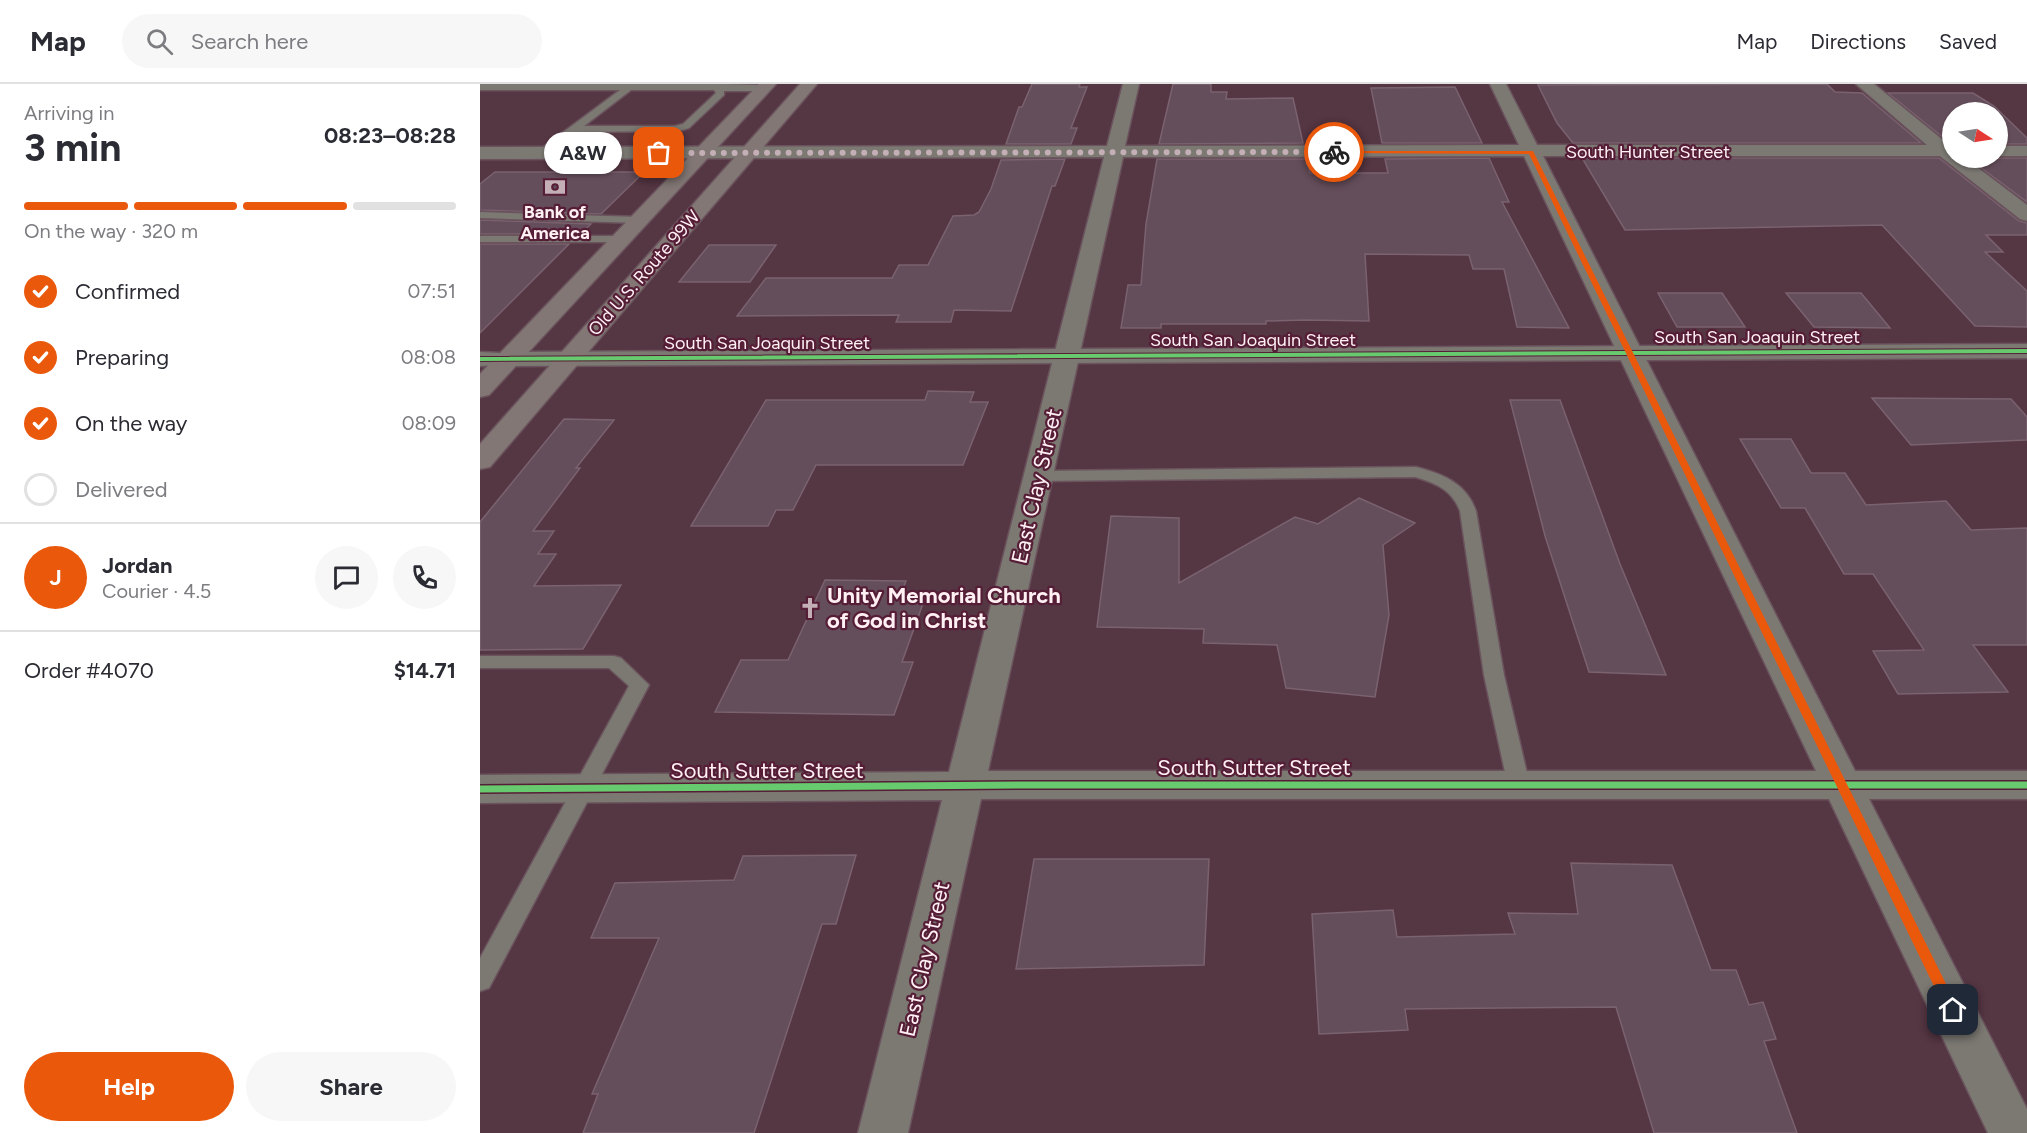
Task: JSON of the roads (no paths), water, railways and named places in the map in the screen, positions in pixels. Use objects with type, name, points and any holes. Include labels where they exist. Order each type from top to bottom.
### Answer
[{"type":"main road","name":"Old U.S. Route 99W","points":[[480,461],[808,84]]},
{"type":"main road","name":"Old U.S. Route 99W","points":[[480,389],[767,86]]},
{"type":"street","name":"East Clay Street","points":[[883,1133],[1131,84]]},
{"type":"street","points":[[1498,84],[2013,1133]]},
{"type":"street","points":[[1864,84],[1942,147]]},
{"type":"street","points":[[2008,151],[2027,151]]},
{"type":"street","name":"South Hunter Street","points":[[480,153],[1942,154]]},
{"type":"street","points":[[1968,168],[2027,215]]},
{"type":"street","name":"South San Joaquin Street","points":[[480,358],[2027,351]]},
{"type":"street","name":"South Sutter Street","points":[[480,789],[2027,785]]},
{"type":"lane","points":[[574,129],[676,129],[686,126],[721,93],[718,86]]},
{"type":"lane","points":[[480,87],[767,86]]},
{"type":"lane","points":[[542,153],[630,87]]},
{"type":"lane","points":[[480,215],[542,215],[577,220],[640,220]]},
{"type":"lane","points":[[480,239],[622,239]]},
{"type":"lane","points":[[1039,476],[1416,472],[1439,478],[1456,488],[1465,500],[1468,511],[1494,675],[1519,786]]},
{"type":"lane","points":[[480,662],[614,662],[639,685],[480,981]]},
{"type":"place","name":"A&W","points":[[659,153]]},
{"type":"place","name":"Bank of America","points":[[555,187]]},
{"type":"place","name":"Unity Memorial Church of God in Christ","points":[[810,608]]}]
